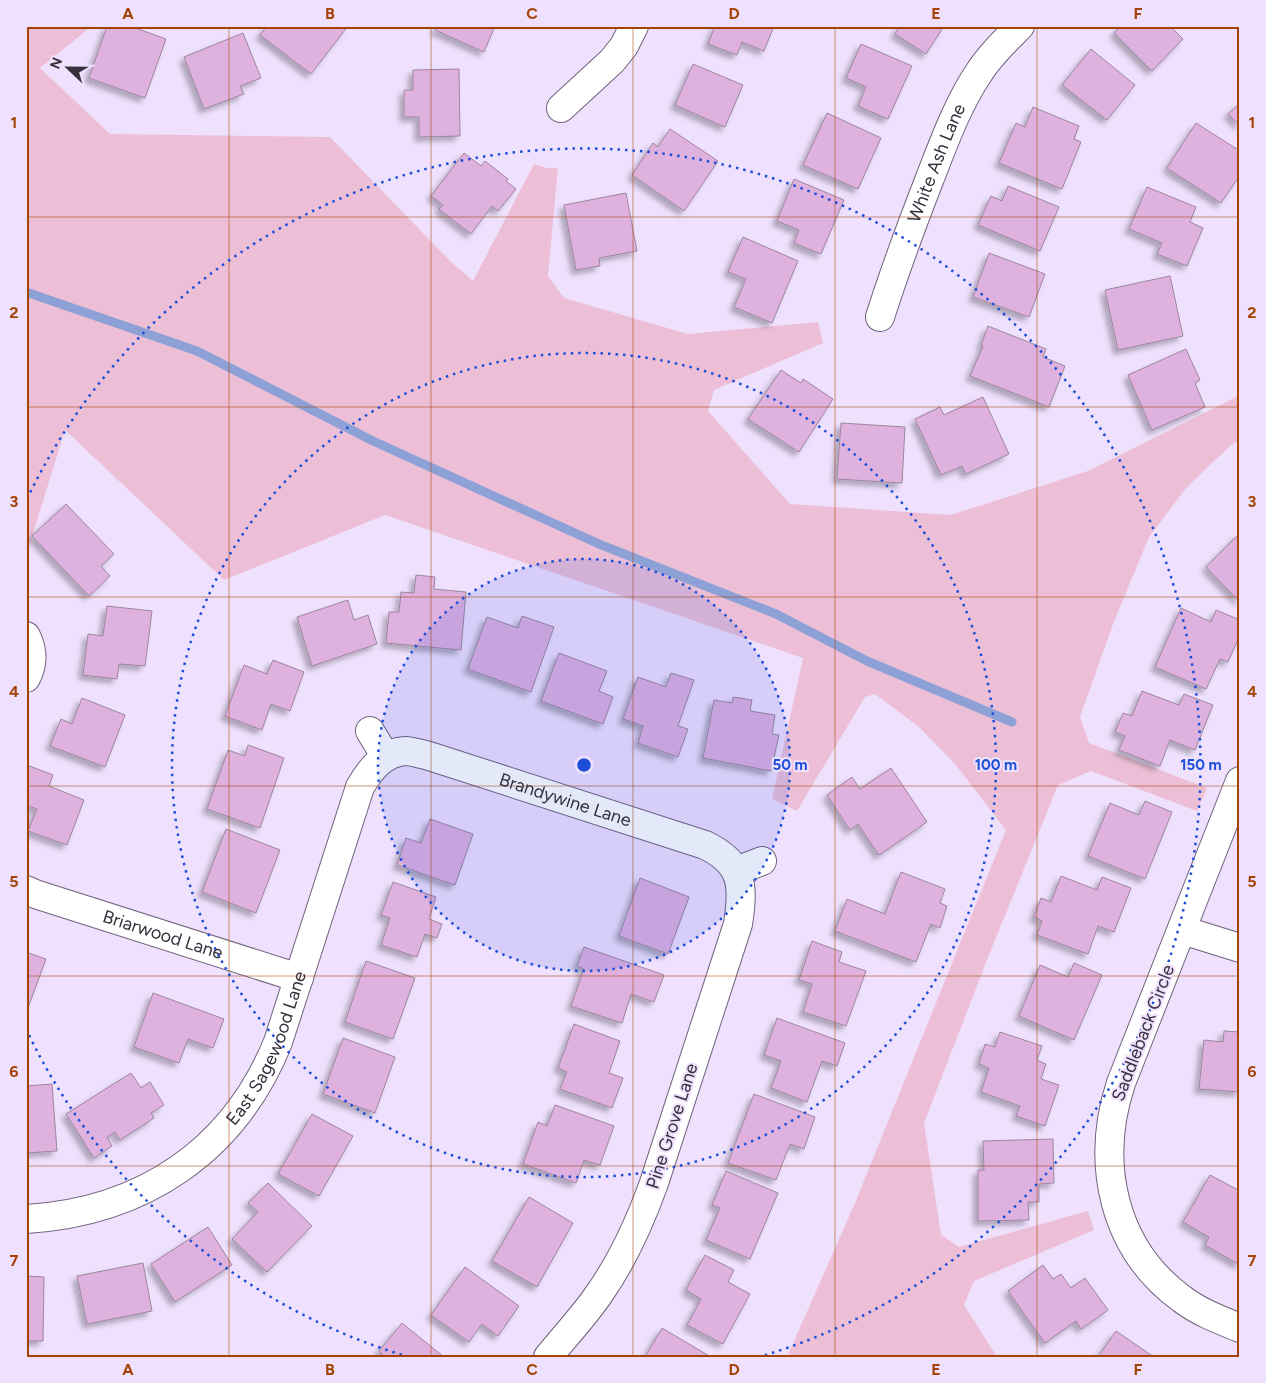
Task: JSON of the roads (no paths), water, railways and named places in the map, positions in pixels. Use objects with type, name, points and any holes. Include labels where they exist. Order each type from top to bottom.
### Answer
[{"type":"street","points":[[561,108],[612,61],[624,46],[634,26]]},
{"type":"street","name":"White Ash Lane","points":[[880,317],[902,248],[940,150],[965,97],[980,71],[998,48],[1020,26]]},
{"type":"street","points":[[26,636],[31,645],[32,658],[30,670],[26,678]]},
{"type":"street","points":[[370,731],[386,757]]},
{"type":"street","name":"Brandywine Lane","points":[[386,757],[406,752],[426,754],[704,845],[726,857],[736,871]]},
{"type":"street","name":"East Sagewood Lane","points":[[26,1219],[78,1214],[125,1199],[158,1183],[175,1173],[209,1144],[225,1130],[236,1116],[261,1079],[278,1042],[360,787],[374,765],[386,757]]},
{"type":"street","name":"Saddleback Circle","points":[[1240,781],[1115,1101],[1110,1136],[1110,1172],[1113,1193],[1117,1209],[1130,1240],[1156,1276],[1183,1300],[1216,1318],[1240,1328]]},
{"type":"street","points":[[736,871],[762,861]]},
{"type":"street","name":"Pine Grove Lane","points":[[548,1357],[580,1320],[600,1293],[627,1247],[648,1202],[738,924],[741,894],[736,871]]},
{"type":"street","name":"Briarwood Lane","points":[[26,890],[299,978]]},
{"type":"street","points":[[1182,930],[1240,948]]},
{"type":"waterway","points":[[26,292],[197,351],[373,441],[599,544],[776,614],[867,661],[1012,722]]}]
